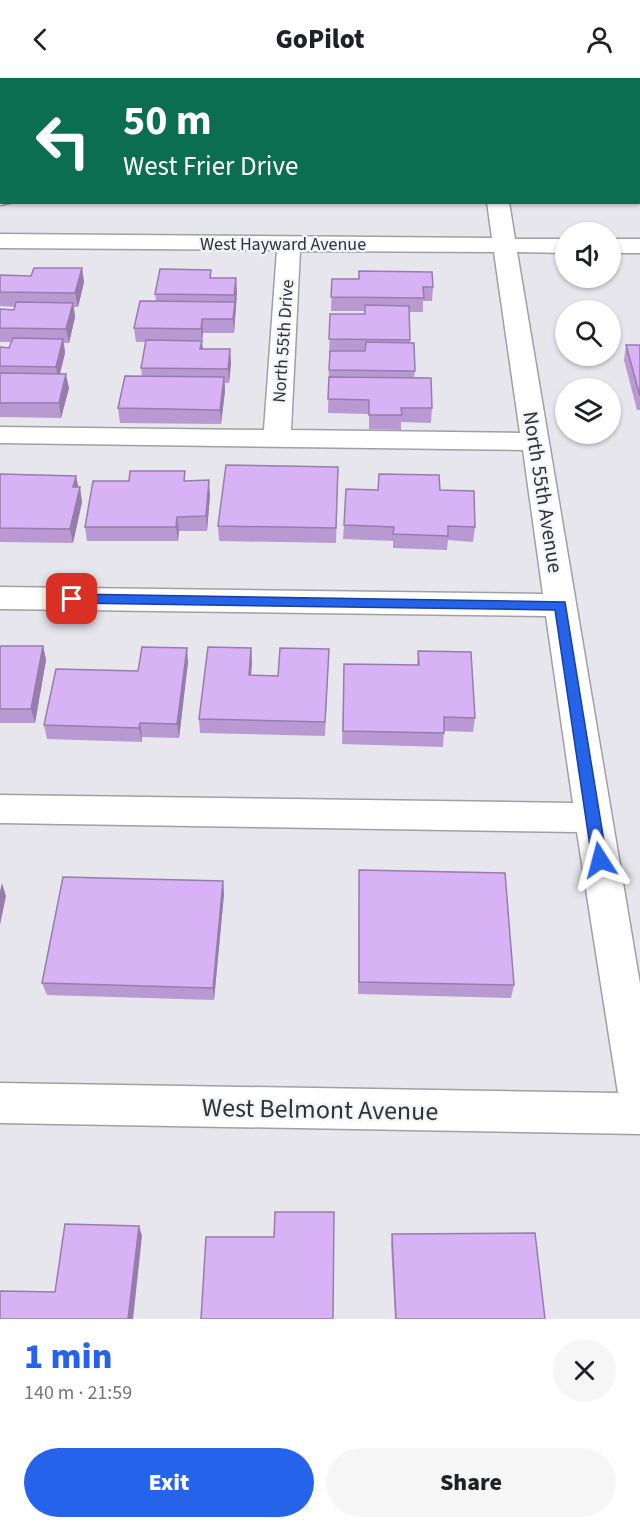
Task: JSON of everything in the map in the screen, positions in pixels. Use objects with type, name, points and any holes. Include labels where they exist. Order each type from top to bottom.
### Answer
[{"type":"street","name":"North 55th Avenue","points":[[498,204],[593,818],[640,1101]]},
{"type":"street","name":"West Hayward Avenue","points":[[0,241],[555,246]]},
{"type":"street","name":"North 55th Drive","points":[[277,439],[289,244]]},
{"type":"street","points":[[621,246],[640,246]]},
{"type":"street","points":[[0,435],[535,442]]},
{"type":"street","points":[[0,598],[561,605]]},
{"type":"street","points":[[0,809],[593,818]]},
{"type":"street","name":"West Belmont Avenue","points":[[0,1103],[640,1114]]},
{"type":"building","points":[[34,268],[82,268],[75,293],[0,292],[0,275],[31,276]]},
{"type":"building","points":[[160,269],[211,270],[210,278],[236,278],[234,295],[155,294]]},
{"type":"building","points":[[359,271],[432,272],[433,287],[423,287],[424,298],[331,297],[332,279],[359,279]]},
{"type":"building","points":[[140,301],[235,302],[233,319],[202,319],[201,329],[134,328]]},
{"type":"building","points":[[16,302],[73,303],[66,329],[0,328],[0,309],[14,310]]},
{"type":"building","points":[[365,305],[409,306],[410,340],[329,339],[330,314],[365,314]]},
{"type":"building","points":[[13,338],[63,339],[56,367],[0,366],[0,347],[9,348]]},
{"type":"building","points":[[146,340],[202,341],[200,349],[230,349],[228,369],[141,368]]},
{"type":"building","points":[[366,342],[414,343],[415,371],[329,370],[330,351],[365,351]]},
{"type":"building","points":[[626,345],[640,345],[640,396]]},
{"type":"building","points":[[0,373],[66,374],[59,403],[0,403]]},
{"type":"building","points":[[125,376],[224,377],[220,410],[118,408]]},
{"type":"building","points":[[329,377],[431,378],[432,408],[401,408],[402,415],[369,415],[369,400],[328,399]]},
{"type":"building","points":[[226,465],[338,467],[336,528],[218,526]]},
{"type":"building","points":[[130,471],[185,471],[184,481],[209,480],[206,516],[177,517],[176,527],[85,527],[93,481],[129,481]]},
{"type":"building","points":[[0,474],[76,476],[73,487],[80,487],[70,529],[0,528]]},
{"type":"building","points":[[379,474],[439,475],[440,490],[474,491],[475,527],[448,526],[448,536],[393,534],[394,527],[344,525],[346,489],[378,490]]},
{"type":"building","points":[[0,646],[43,646],[31,709],[0,709]]},
{"type":"building","points":[[142,647],[187,648],[177,724],[140,723],[139,728],[44,725],[56,669],[138,671]]},
{"type":"building","points":[[208,647],[251,648],[249,675],[278,676],[280,648],[329,649],[325,722],[199,719]]},
{"type":"building","points":[[418,651],[471,652],[475,718],[444,717],[444,733],[343,731],[344,664],[419,665]]},
{"type":"building","points":[[359,870],[505,873],[514,985],[359,982]]},
{"type":"building","points":[[63,877],[223,881],[213,988],[42,983]]},
{"type":"building","points":[[275,1212],[334,1212],[333,1319],[201,1319],[206,1237],[274,1237]]},
{"type":"building","points":[[65,1224],[139,1226],[128,1319],[0,1319],[0,1291],[55,1292]]},
{"type":"building","points":[[535,1233],[545,1319],[396,1319],[392,1234]]},
{"type":"route","points":[[72,599],[561,605],[600,860]]}]
